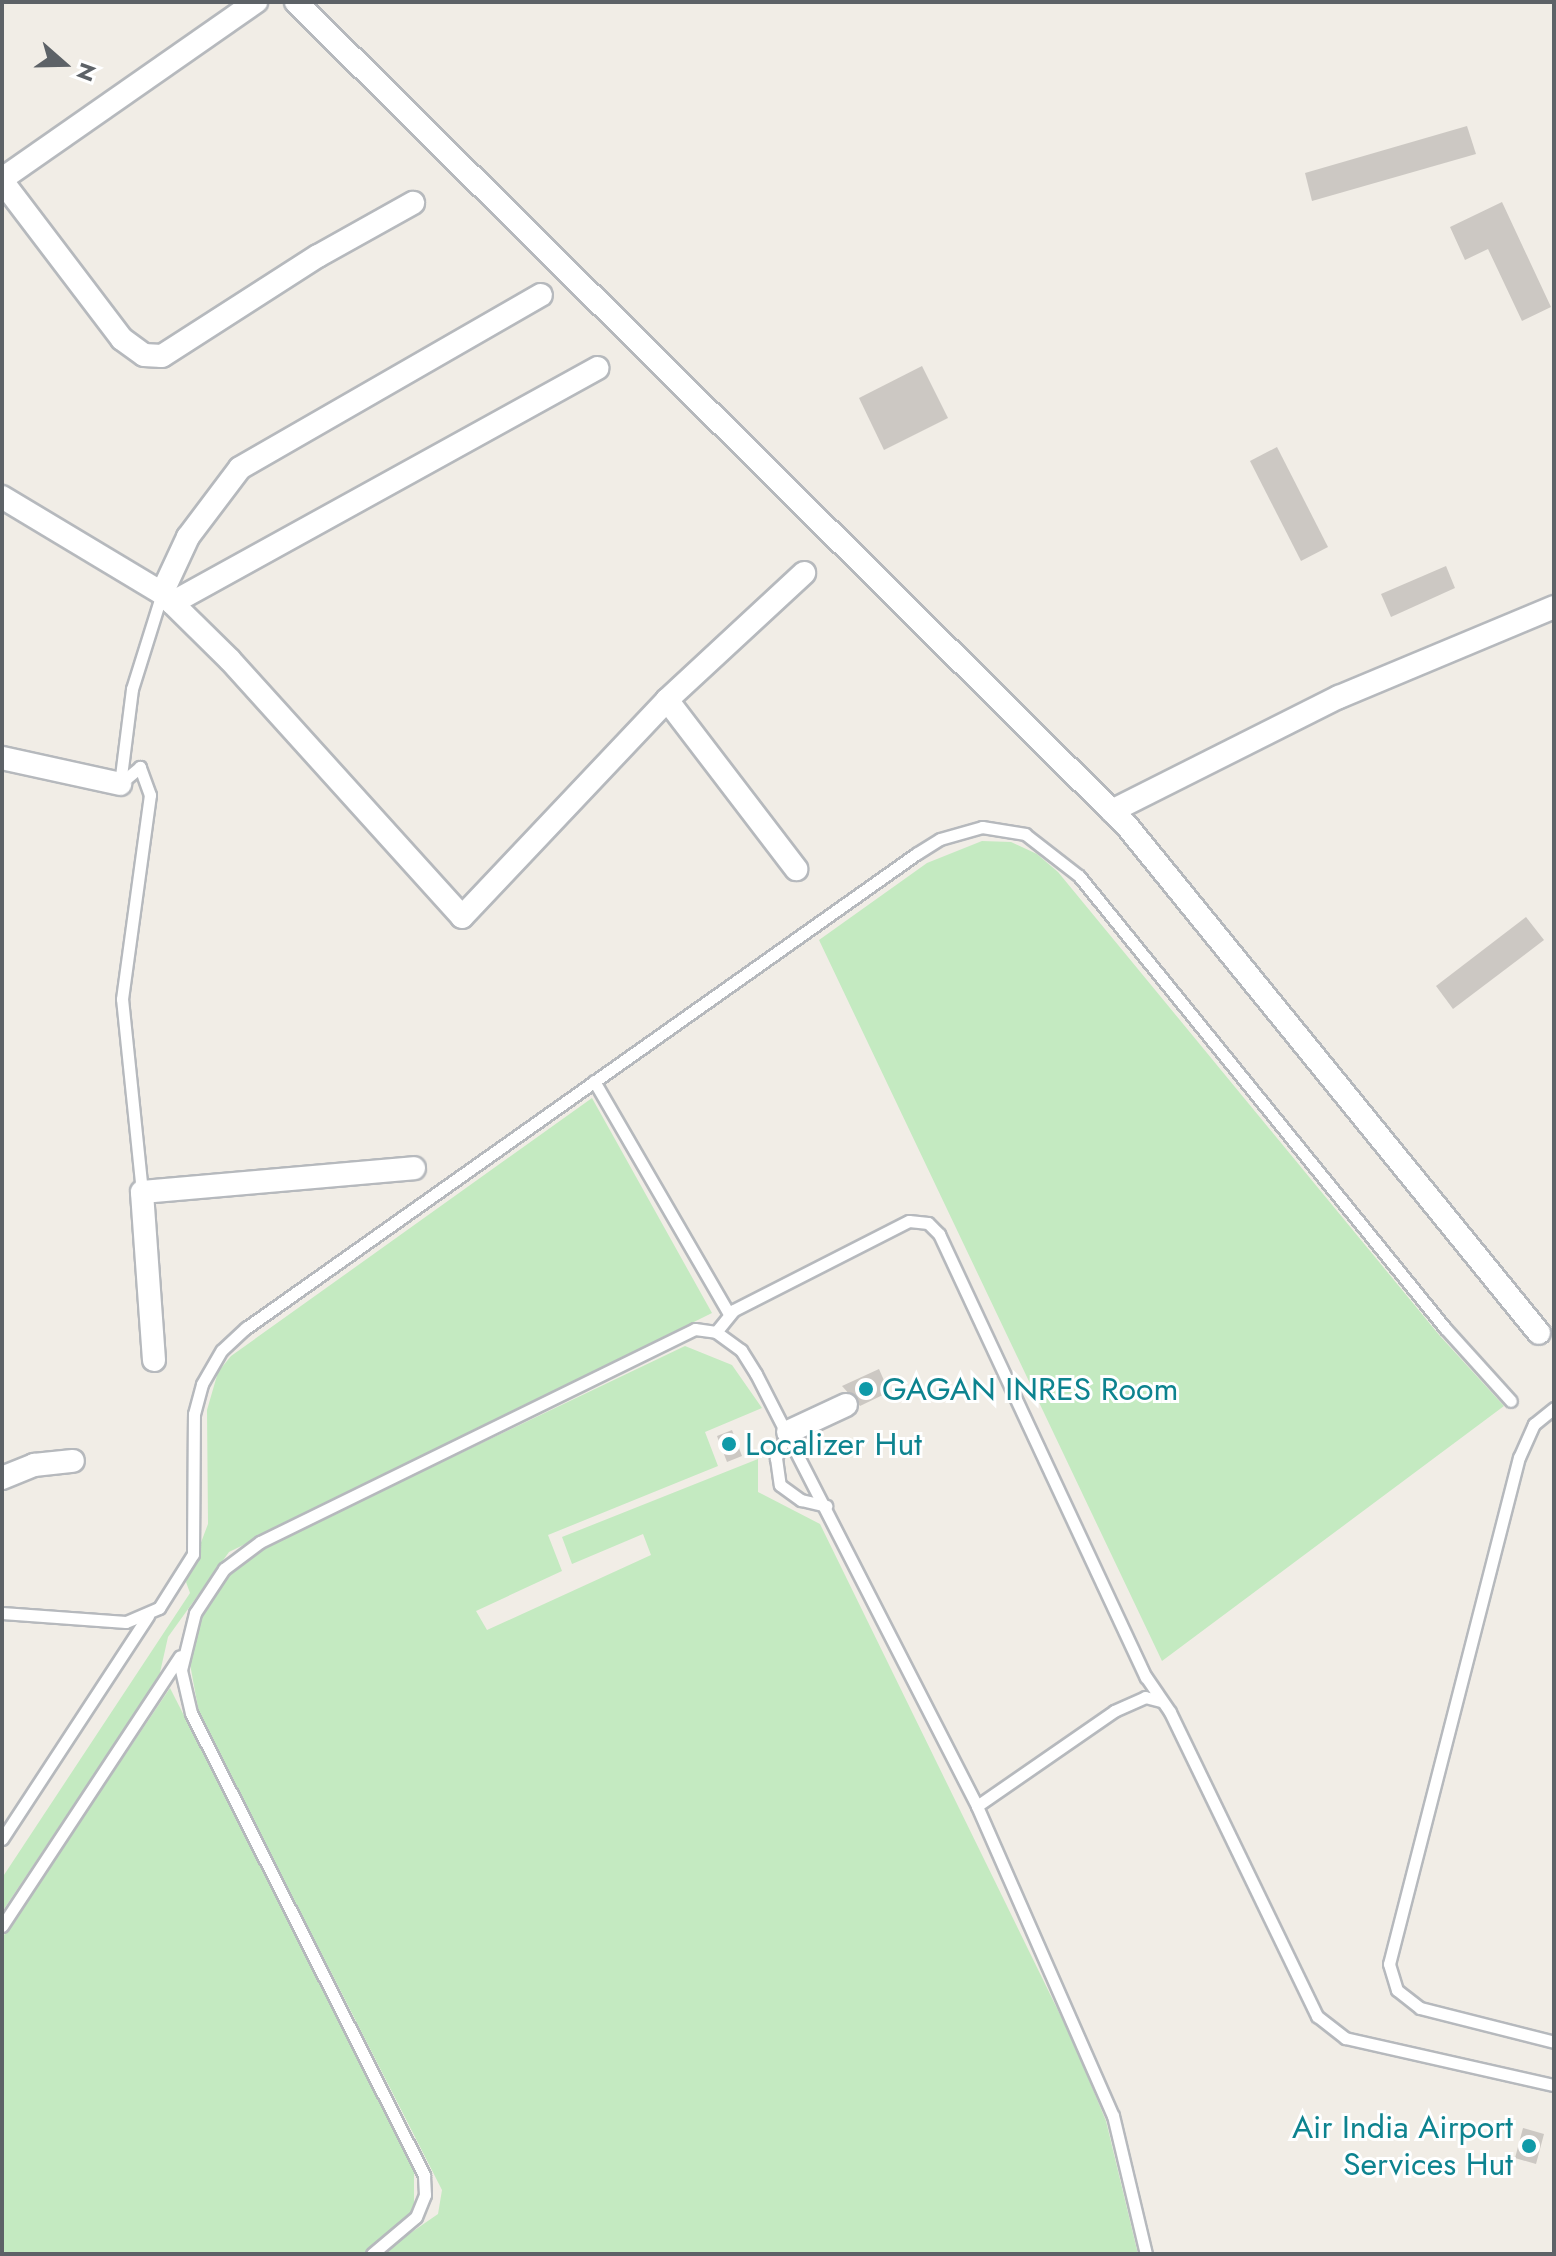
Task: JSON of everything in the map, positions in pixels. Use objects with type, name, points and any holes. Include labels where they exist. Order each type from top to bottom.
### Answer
[{"type":"street","points":[[256,2],[2,180],[122,339],[144,355],[162,356],[318,256],[413,203]]},
{"type":"street","points":[[296,2],[1112,811],[1539,1333]]},
{"type":"street","points":[[167,598],[188,537],[240,468],[541,295]]},
{"type":"street","points":[[167,598],[597,368]]},
{"type":"street","points":[[2,497],[167,598],[371,813],[462,917],[667,700],[804,573]]},
{"type":"street","points":[[1112,811],[1339,697],[1554,607]]},
{"type":"street","points":[[667,700],[796,869]]},
{"type":"street","points":[[2,758],[120,784]]},
{"type":"street","points":[[154,1360],[142,1192],[414,1168]]},
{"type":"street","points":[[788,1432],[846,1405]]},
{"type":"street","points":[[2,1478],[34,1465],[73,1461]]},
{"type":"lane","points":[[120,784],[132,689],[167,598]]},
{"type":"lane","points":[[120,784],[140,767],[150,795],[122,999],[142,1192]]},
{"type":"lane","points":[[2,1839],[148,1616],[172,1593],[193,1554],[194,1414],[202,1384],[222,1350],[246,1328],[940,839],[982,827],[1025,834],[1079,876],[1453,1338],[1511,1401]]},
{"type":"lane","points":[[594,1081],[729,1314]]},
{"type":"lane","points":[[716,1332],[729,1314],[901,1223],[917,1220],[935,1228],[1101,1585],[1164,1704],[1311,2006],[1327,2026],[1345,2038],[1554,2085]]},
{"type":"lane","points":[[372,2254],[416,2217],[425,2195],[424,2175],[191,1713],[182,1684],[183,1653],[190,1623],[210,1587],[251,1547],[695,1329],[716,1332],[741,1350],[788,1432],[977,1806],[1113,2116],[1146,2254]]},
{"type":"lane","points":[[1554,1408],[1534,1424],[1519,1457],[1389,1964],[1397,1990],[1420,2008],[1554,2042]]},
{"type":"lane","points":[[788,1432],[776,1458],[780,1485],[801,1500],[826,1506]]},
{"type":"lane","points":[[2,1613],[126,1622],[148,1616]]},
{"type":"lane","points":[[2,1926],[183,1653]]},
{"type":"lane","points":[[977,1806],[1114,1711],[1145,1697],[1164,1704]]},
{"type":"green space","points":[[982,841],[1011,842],[1037,854],[1058,872],[1440,1336],[1504,1406],[1162,1661],[819,940],[927,863]]},
{"type":"green space","points":[[592,1098],[712,1313],[229,1552],[168,1637],[159,1677],[2,1912],[2,1878],[190,1593],[186,1582],[208,1524],[207,1410],[218,1372],[231,1356]]},
{"type":"green space","points":[[685,1346],[732,1365],[762,1408],[705,1432],[718,1466],[548,1535],[562,1571],[476,1611],[487,1630],[651,1555],[643,1534],[572,1564],[562,1537],[758,1459],[758,1492],[820,1524],[1073,2041],[1106,2121],[1138,2254],[380,2254],[438,2214],[442,2190],[199,1713],[190,1664],[198,1624],[221,1582],[255,1551]]},
{"type":"green space","points":[[170,1688],[414,2168],[414,2209],[364,2254],[2,2254],[2,1938]]},
{"type":"building","points":[[1467,126],[1476,154],[1312,201],[1305,173]]},
{"type":"building","points":[[1502,202],[1551,307],[1522,321],[1488,249],[1465,260],[1450,227]]},
{"type":"building","points":[[922,366],[948,418],[884,450],[859,398]]},
{"type":"building","points":[[1277,447],[1328,547],[1301,561],[1250,461]]},
{"type":"building","points":[[1446,566],[1455,588],[1391,617],[1381,594]]},
{"type":"building","points":[[1526,917],[1544,940],[1453,1009],[1436,986]]},
{"type":"building","name":"GAGAN INRES Room","points":[[879,1369],[889,1392],[860,1406],[842,1386]]},
{"type":"building","name":"Localizer Hut","points":[[732,1430],[742,1456],[727,1462],[717,1436]]},
{"type":"building","name":"Air India Airport Services Hut","points":[[1523,2128],[1544,2134],[1536,2164],[1515,2158]]},
{"type":"place","name":"GAGAN INRES Room","points":[[866,1389]]},
{"type":"place","name":"Localizer Hut","points":[[729,1444]]},
{"type":"place","name":"Air India Airport Services Hut","points":[[1529,2146]]}]
